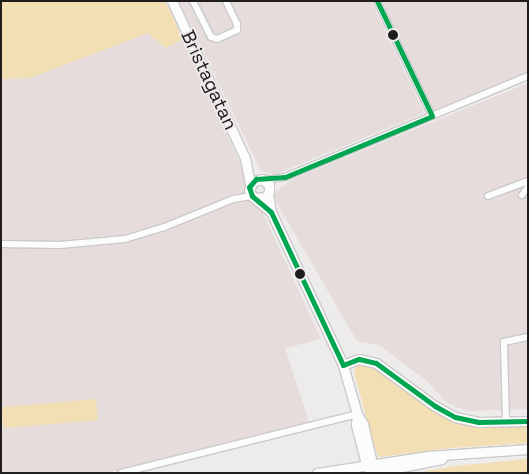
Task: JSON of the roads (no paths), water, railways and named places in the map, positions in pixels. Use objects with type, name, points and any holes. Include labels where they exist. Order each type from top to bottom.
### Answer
[{"type":"street","name":"Bristagatan","points":[[172,1],[245,158],[254,197],[271,212]]},
{"type":"street","points":[[195,2],[211,37],[217,39],[237,30],[237,24],[226,1]]},
{"type":"street","points":[[377,1],[432,116]]},
{"type":"street","points":[[233,199],[256,179],[285,177],[528,76]]},
{"type":"street","name":"Bristagatan","points":[[245,158],[269,185],[271,212],[342,365],[357,414],[363,424],[370,469]]},
{"type":"street","points":[[1,244],[60,245],[125,239],[162,228],[233,199],[262,198],[285,177]]},
{"type":"street","points":[[488,196],[528,181]]},
{"type":"street","points":[[522,195],[528,187]]},
{"type":"street","points":[[506,422],[504,342],[528,337]]},
{"type":"street","points":[[342,365],[359,359],[376,362],[435,406],[455,417],[478,422],[528,421]]},
{"type":"street","name":"Bristagatan","points":[[357,414],[356,425],[370,469]]},
{"type":"street","points":[[121,473],[357,414]]},
{"type":"street","points":[[350,467],[362,448]]},
{"type":"street","points":[[317,473],[350,467],[370,469],[428,456],[528,449]]}]
